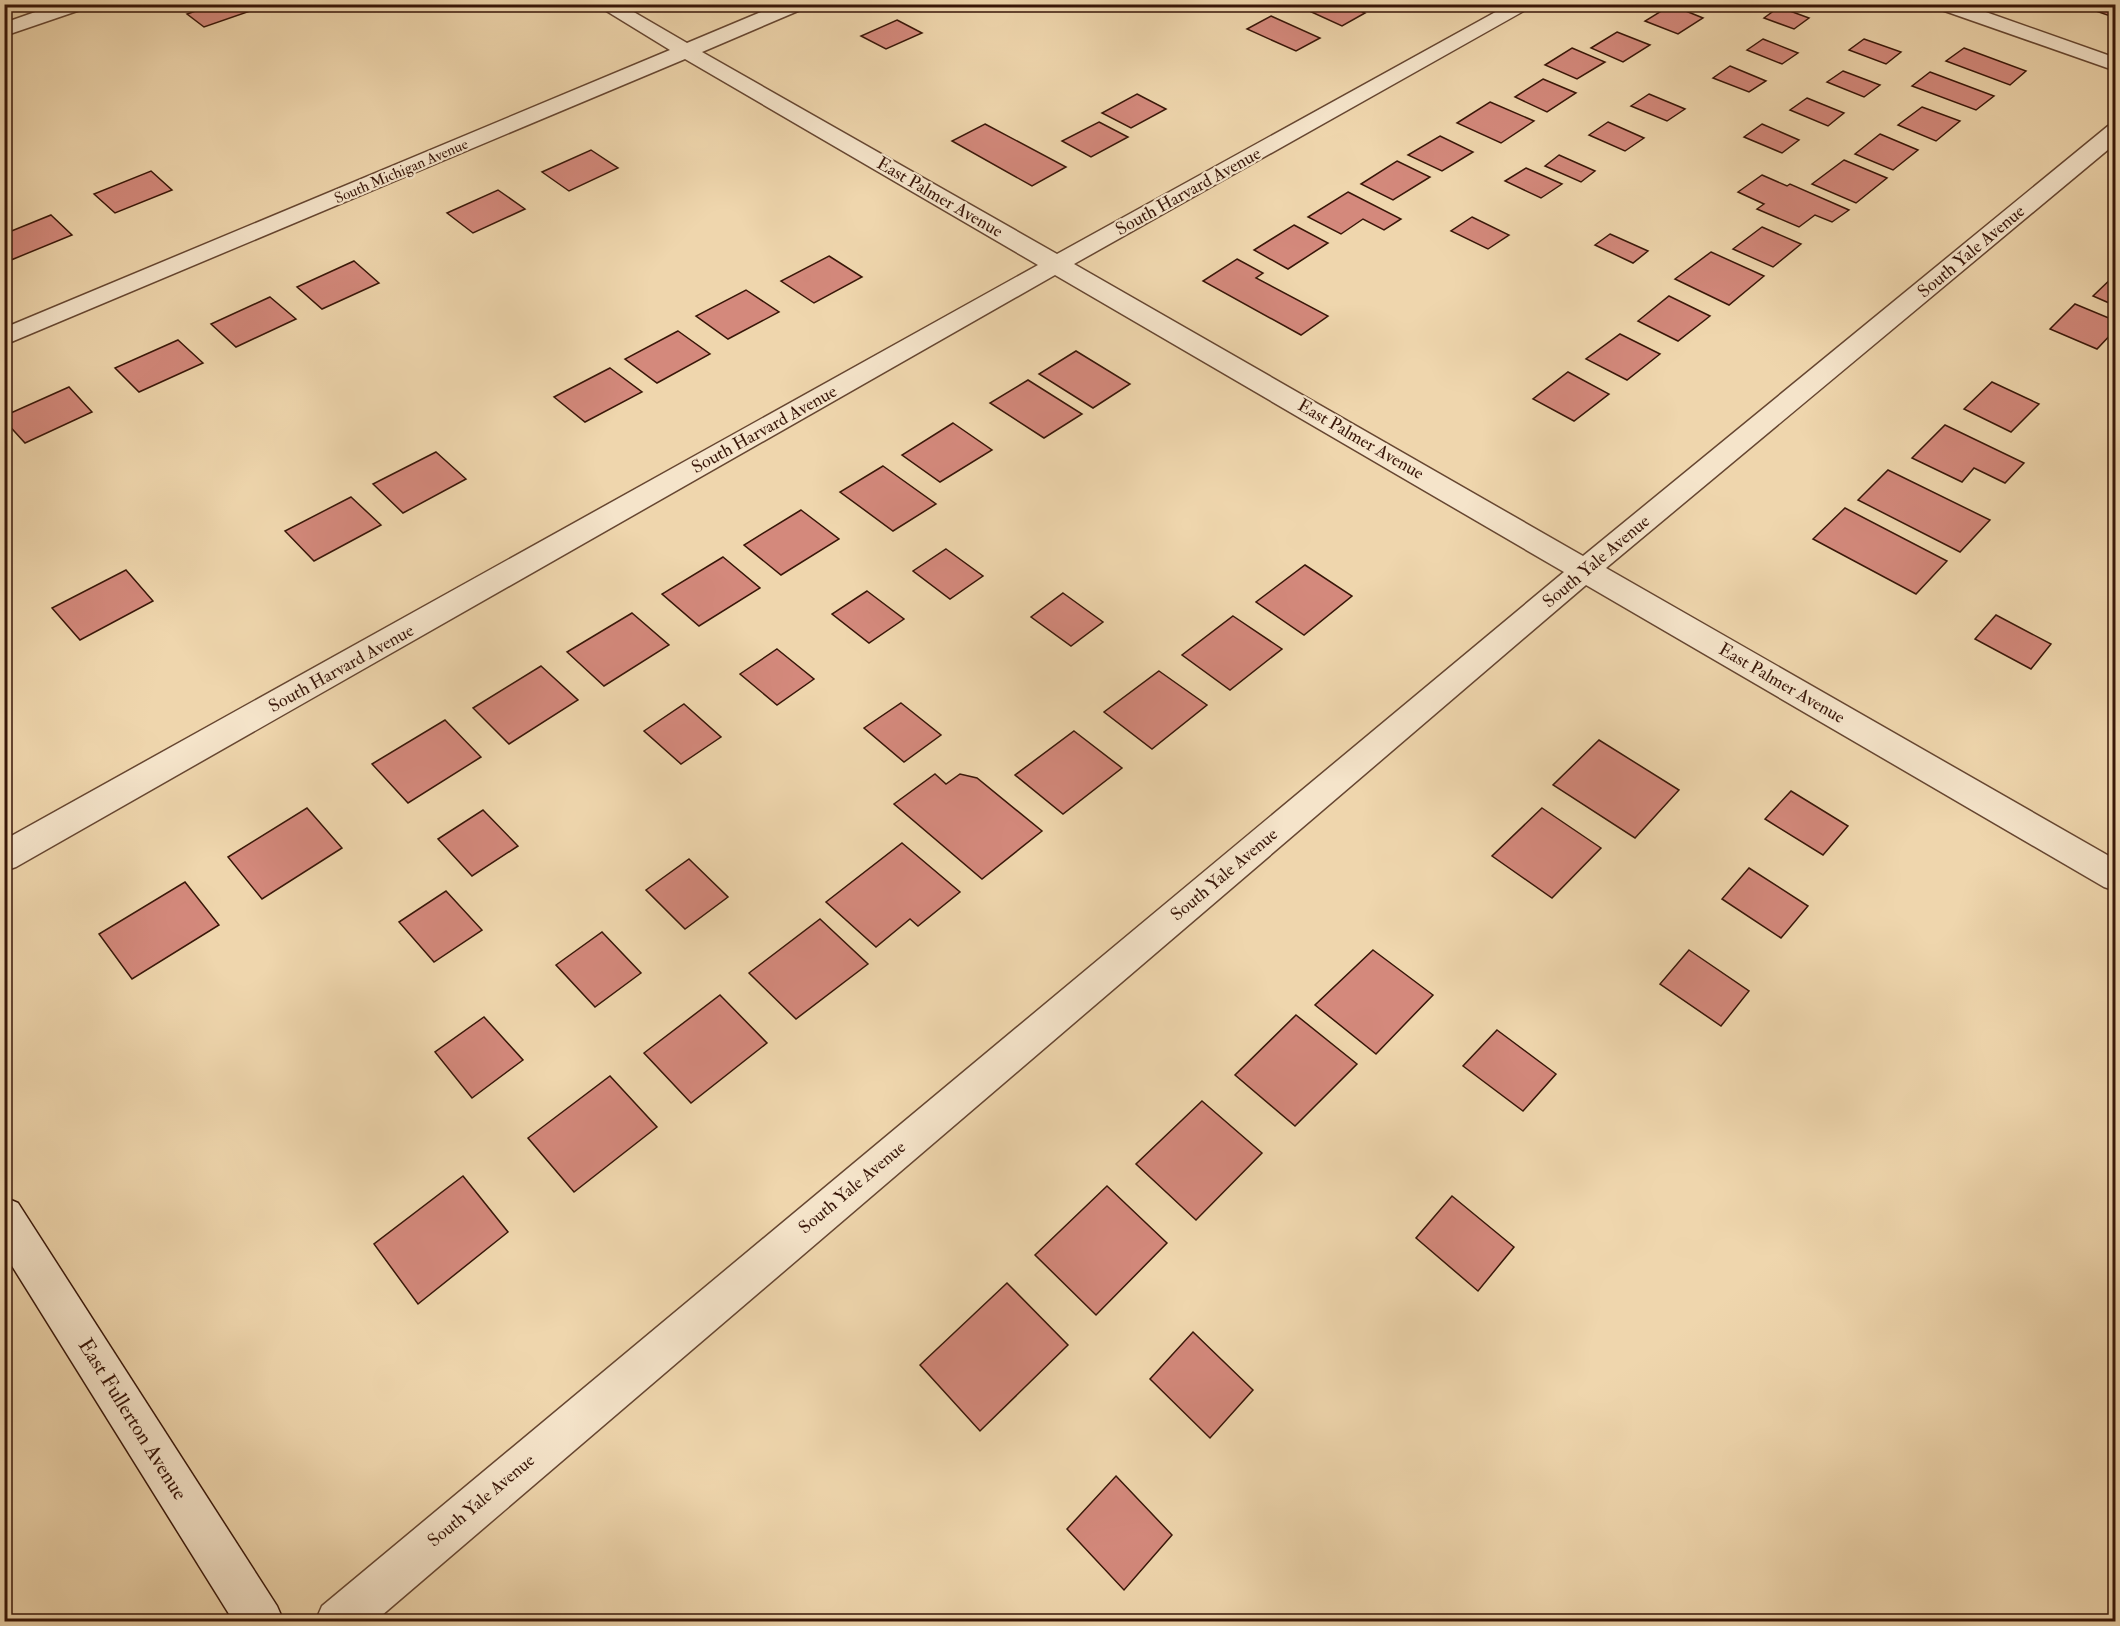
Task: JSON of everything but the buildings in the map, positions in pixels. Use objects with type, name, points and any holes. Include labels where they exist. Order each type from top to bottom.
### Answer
[{"type":"street","points":[[4,30],[79,4]]},
{"type":"street","name":"East Palmer Avenue","points":[[605,4],[1586,569],[2115,877]]},
{"type":"street","name":"South Michigan Avenue","points":[[4,336],[798,4]]},
{"type":"street","name":"South Harvard Avenue","points":[[4,857],[1057,264],[1526,4]]},
{"type":"street","points":[[1943,4],[2115,66]]},
{"type":"street","name":"South Yale Avenue","points":[[338,1622],[1586,569],[2115,132]]},
{"type":"street","name":"East Fullerton Avenue","points":[[4,1216],[261,1622]]}]
